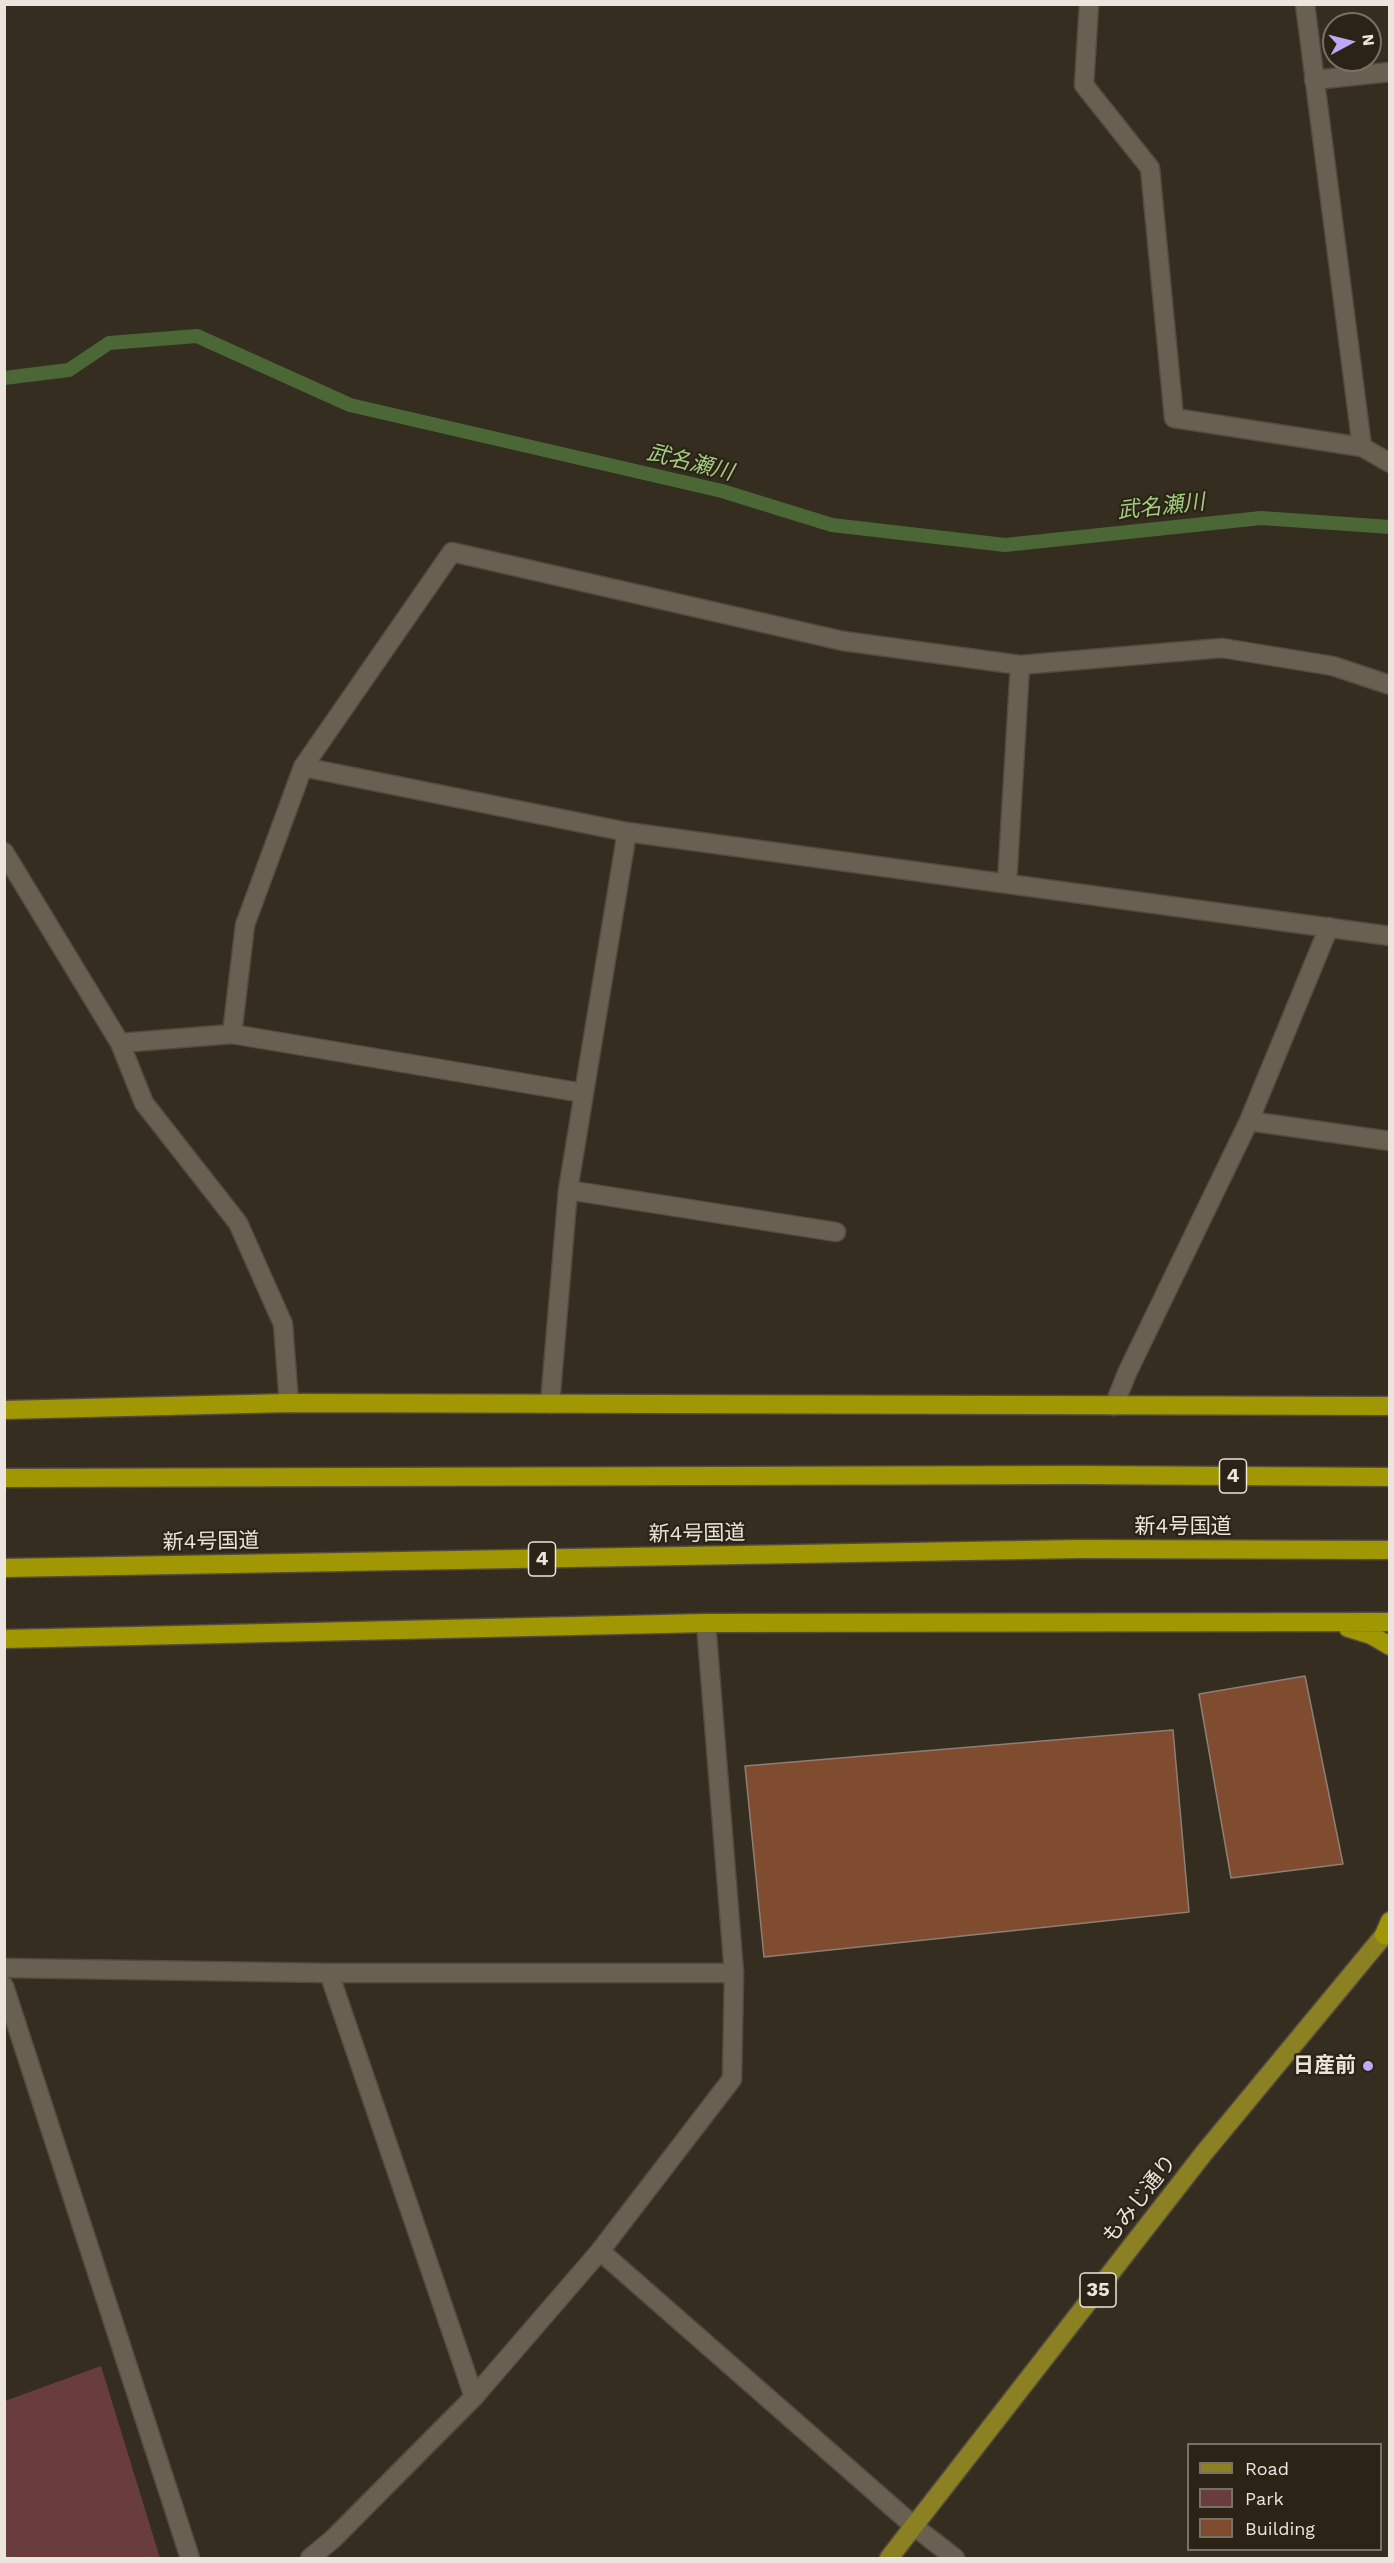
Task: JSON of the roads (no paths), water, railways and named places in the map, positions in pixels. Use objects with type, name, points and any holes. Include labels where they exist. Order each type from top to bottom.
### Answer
[{"type":"highway","points":[[4,1410],[289,1403],[1389,1406]]},
{"type":"highway","name":"4","points":[[4,1479],[1077,1475],[1389,1477]]},
{"type":"highway","name":"新4号国道","points":[[4,1568],[1080,1549],[1389,1550]]},
{"type":"highway","points":[[1328,1622],[1371,1635],[1389,1646]]},
{"type":"highway","points":[[4,1639],[706,1623],[1389,1622]]},
{"type":"main road","name":"もみじ通り","points":[[889,2559],[1204,2154],[1388,1928]]},
{"type":"street","points":[[1089,4],[1084,86],[1150,168],[1174,418],[1362,447],[1389,463]]},
{"type":"street","points":[[1305,4],[1362,447]]},
{"type":"street","points":[[1314,80],[1389,72]]},
{"type":"street","points":[[232,1034],[245,925],[303,767],[452,552],[843,641],[1020,665],[1222,648],[1333,666],[1389,685]]},
{"type":"street","points":[[1007,883],[1020,665]]},
{"type":"street","points":[[303,767],[627,832],[1389,936]]},
{"type":"street","points":[[550,1404],[568,1190],[627,832]]},
{"type":"street","points":[[4,852],[120,1043],[144,1103],[238,1222],[283,1324],[289,1403]]},
{"type":"street","points":[[1114,1406],[1127,1372],[1249,1120],[1329,927]]},
{"type":"street","points":[[120,1043],[232,1034],[583,1093]]},
{"type":"street","points":[[1249,1120],[1389,1141]]},
{"type":"street","points":[[568,1190],[836,1232]]},
{"type":"street","points":[[310,2559],[333,2539],[474,2397],[600,2251],[732,2079],[734,1973],[706,1623]]},
{"type":"street","points":[[4,1968],[329,1973],[734,1973]]},
{"type":"street","points":[[329,1973],[474,2397]]},
{"type":"street","points":[[4,1986],[190,2559]]},
{"type":"street","points":[[600,2251],[915,2527],[956,2559]]},
{"type":"waterway","name":"武名瀬川","points":[[4,378],[69,370],[109,343],[197,336],[350,405],[722,491],[832,525],[1005,545],[1261,518],[1390,527]]},
{"type":"place","name":"日産前","points":[[1368,2066]]}]
